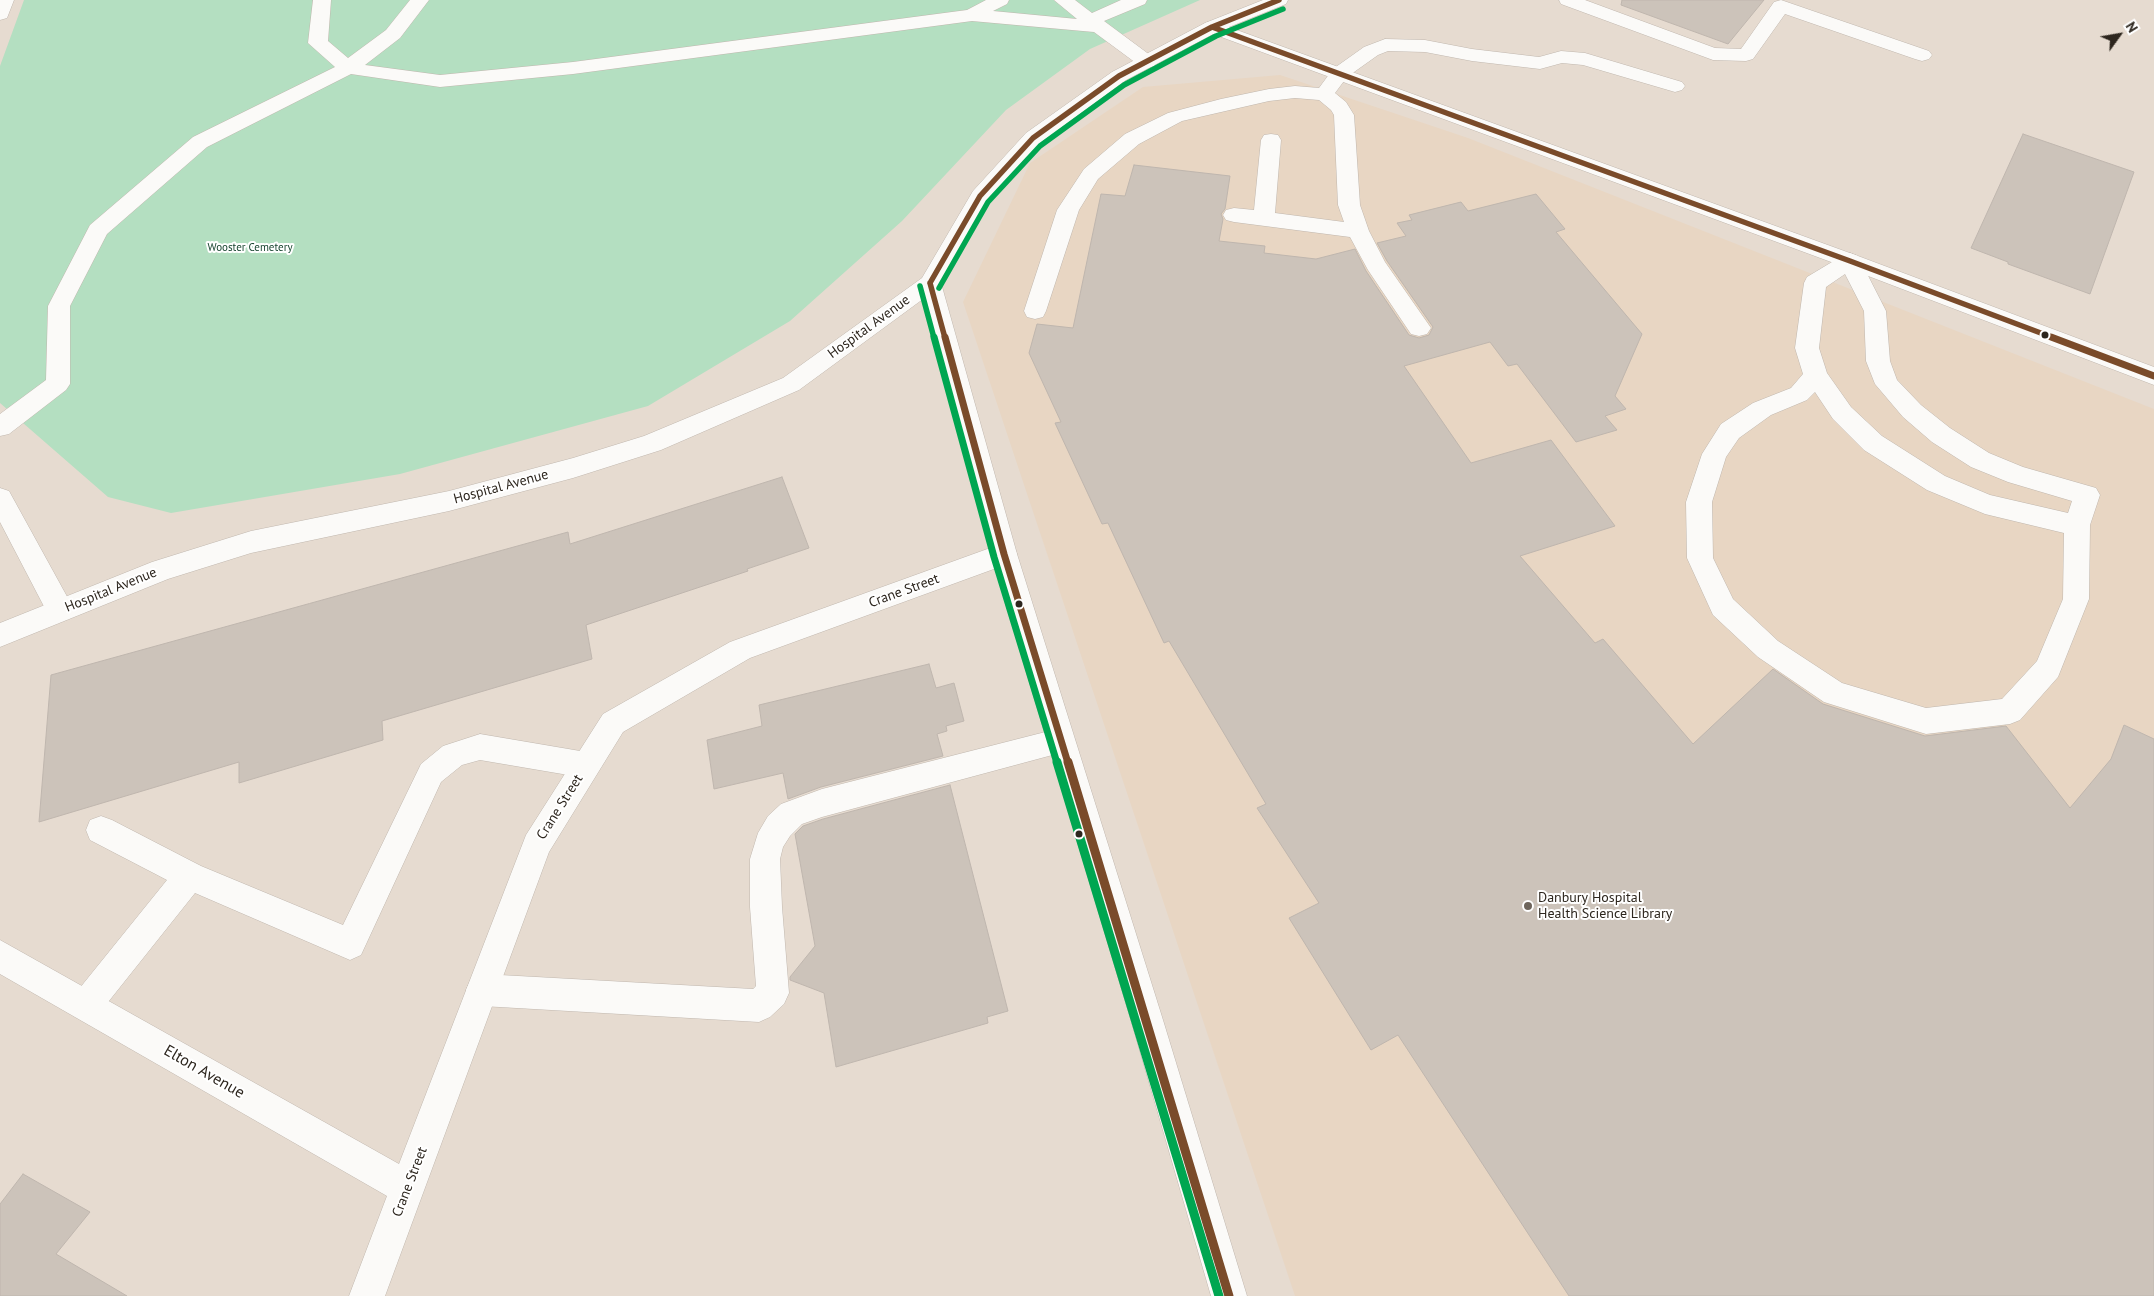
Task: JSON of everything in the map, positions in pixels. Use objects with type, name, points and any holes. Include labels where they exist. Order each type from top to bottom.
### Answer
[{"type":"street","points":[[0,14],[5,0]]},
{"type":"street","points":[[322,0],[318,43],[348,68],[440,81],[573,68],[972,14],[1095,24],[1107,12],[1138,0]]},
{"type":"street","points":[[0,427],[58,384],[59,306],[98,230],[200,142],[348,68],[393,34],[420,0]]},
{"type":"street","points":[[972,14],[1000,0]]},
{"type":"street","points":[[1063,0],[1147,62]]},
{"type":"street","name":"Hospital Avenue","points":[[0,635],[161,570],[250,542],[449,501],[573,468],[652,444],[791,384],[930,283],[980,196],[1033,138],[1119,76],[1212,27],[1279,0]]},
{"type":"street","points":[[1568,0],[1713,54],[1746,56],[1781,6],[1922,55]]},
{"type":"street","points":[[1212,27],[1850,261],[2154,376]]},
{"type":"street","points":[[1324,94],[1340,73],[1371,51],[1385,45],[1425,46],[1472,55],[1540,62],[1562,57],[1585,58],[1675,86]]},
{"type":"street","points":[[1035,311],[1068,210],[1090,174],[1132,139],[1175,118],[1220,104],[1295,92],[1324,94],[1339,106],[1344,116],[1349,205],[1358,231],[1376,265],[1419,328]]},
{"type":"street","points":[[1264,220],[1271,140]]},
{"type":"street","points":[[1234,215],[1358,231]]},
{"type":"street","points":[[1850,261],[1815,284],[1807,348],[1815,374],[1842,413],[1873,443],[1936,483],[1985,504],[2047,520],[2077,525]]},
{"type":"street","points":[[1815,374],[1816,376],[1799,394],[1762,409],[1730,431],[1714,454],[1699,502],[1700,558],[1723,607],[1768,649],[1834,693],[1926,720],[2010,711],[2048,668],[2076,599],[2077,525],[2088,496],[2017,475],[1980,460],[1941,435],[1912,411],[1887,384],[1878,361],[1875,311],[1850,261]]},
{"type":"street","points":[[930,283],[1004,554],[1150,1029],[1229,1296]]},
{"type":"street","points":[[0,498],[60,610]]},
{"type":"street","name":"Crane Street","points":[[367,1296],[536,845],[614,722],[740,650],[1004,554]]},
{"type":"street","points":[[482,990],[759,1006],[772,993],[765,860],[769,843],[779,826],[792,814],[822,803],[1061,741]]},
{"type":"street","points":[[101,830],[190,876],[350,944],[431,773],[453,755],[480,748],[586,766]]},
{"type":"street","points":[[86,1005],[190,876]]},
{"type":"street","name":"Elton Avenue","points":[[0,956],[408,1188]]},
{"type":"shaded area","points":[[1280,75],[1468,138],[2154,409],[2154,1296],[1295,1296],[963,302],[1030,163],[1143,87]]},
{"type":"green space","name":"Wooster Cemetery","points":[[24,0],[1200,0],[1090,49],[1006,110],[902,221],[790,321],[648,406],[400,474],[171,513],[108,497],[0,403],[0,66]]},
{"type":"building","points":[[1622,0],[1764,0],[1728,44],[1621,5]]},
{"type":"building","points":[[2023,134],[2134,172],[2090,294],[2008,264],[2008,262],[1971,248]]},
{"type":"building","points":[[1134,165],[1230,176],[1225,209],[1221,214],[1223,219],[1219,241],[1265,246],[1264,253],[1316,259],[1355,249],[1366,271],[1409,335],[1419,338],[1429,335],[1433,327],[1387,261],[1377,243],[1406,236],[1397,223],[1412,220],[1409,215],[1461,202],[1468,211],[1536,194],[1565,229],[1556,232],[1642,334],[1615,396],[1626,409],[1605,416],[1617,430],[1576,442],[1517,364],[1508,366],[1490,342],[1404,366],[1471,463],[1551,440],[1615,526],[1520,556],[1595,643],[1603,639],[1693,744],[1773,669],[1823,704],[1925,736],[2006,726],[2070,808],[2111,759],[2124,725],[2154,739],[2154,1296],[1569,1296],[1398,1035],[1371,1050],[1289,918],[1319,903],[1257,808],[1266,804],[1169,641],[1164,643],[1108,523],[1102,524],[1055,423],[1061,422],[1029,353],[1037,324],[1073,328],[1101,194],[1125,196]]},
{"type":"building","points":[[782,477],[809,548],[747,569],[748,571],[586,625],[592,659],[382,721],[383,740],[239,783],[239,762],[39,822],[51,675],[568,532],[570,544]]},
{"type":"building","points":[[929,664],[936,688],[954,683],[964,721],[946,726],[947,731],[937,734],[943,756],[821,787],[788,799],[783,773],[714,789],[707,740],[762,726],[759,705]]},
{"type":"building","points":[[950,785],[1008,1011],[987,1017],[988,1023],[836,1067],[824,993],[790,980],[790,977],[815,946],[795,834],[803,826],[823,819]]},
{"type":"building","points":[[23,1174],[90,1212],[56,1254],[127,1296],[0,1296],[0,1204]]},
{"type":"transit line","points":[[930,283],[980,196],[1033,138],[1119,76],[1212,27],[1279,0]]},
{"type":"transit line","points":[[939,288],[988,202],[1040,146],[1124,85],[1216,36],[1283,9]]},
{"type":"transit line","points":[[1212,27],[1850,261],[2154,376]]},
{"type":"transit line","points":[[930,283],[1004,554],[1147,1020],[1229,1296]]},
{"type":"transit line","points":[[920,286],[994,557],[1219,1296]]},
{"type":"place","name":"Danbury Hospital Health Science Library","points":[[1528,906]]}]
